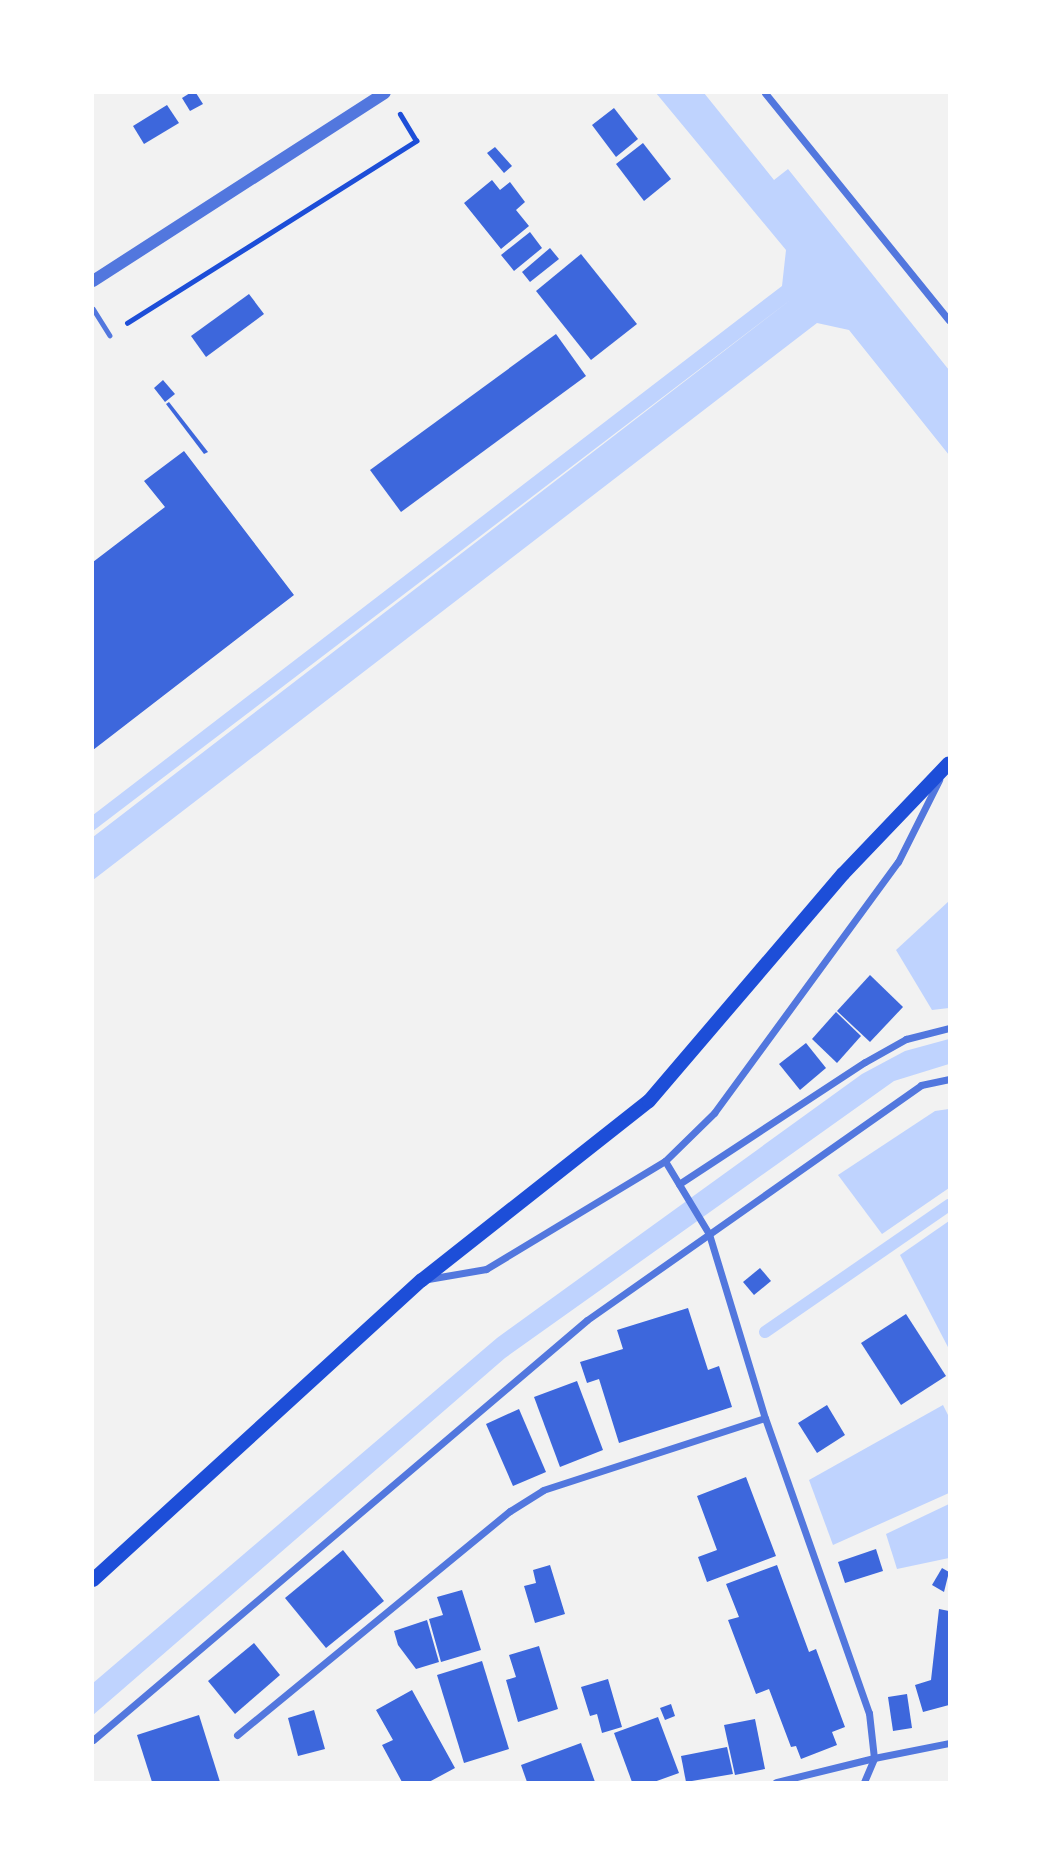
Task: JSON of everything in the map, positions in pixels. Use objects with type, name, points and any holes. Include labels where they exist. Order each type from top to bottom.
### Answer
[{"type":"main road","points":[[93,1580],[422,1280],[649,1101],[843,874],[948,764]]},
{"type":"street","points":[[765,93],[949,320]]},
{"type":"street","points":[[93,281],[389,98]]},
{"type":"street","points":[[422,1280],[486,1269],[666,1161],[714,1113],[898,862],[948,764]]},
{"type":"street","points":[[679,1184],[864,1062],[906,1039],[949,1028]]},
{"type":"street","points":[[93,1740],[576,1329],[921,1085],[949,1079]]},
{"type":"street","points":[[666,1161],[709,1234],[765,1418],[869,1713],[874,1758],[864,1782]]},
{"type":"street","points":[[237,1735],[510,1511],[543,1490],[765,1418]]},
{"type":"street","points":[[776,1782],[949,1743]]},
{"type":"lane","points":[[93,309],[109,335]]},
{"type":"path","points":[[109,335],[416,141],[389,98]]},
{"type":"water","points":[[656,93],[704,93],[774,180],[788,169],[949,370],[949,455],[849,330],[817,323],[93,880],[93,837],[793,298],[93,831],[93,815],[782,286],[786,250]]},
{"type":"water","points":[[949,901],[949,1008],[932,1010],[896,950]]},
{"type":"water","points":[[949,1039],[949,1064],[894,1081],[505,1358],[93,1715],[93,1683],[497,1338],[862,1074],[905,1051]]},
{"type":"water","points":[[949,1109],[949,1188],[882,1234],[838,1175],[935,1111]]},
{"type":"water","points":[[949,1221],[949,1349],[900,1255]]},
{"type":"water","points":[[943,1405],[949,1417],[949,1493],[833,1545],[809,1480]]},
{"type":"water","points":[[949,1504],[949,1558],[897,1569],[886,1534]]},
{"type":"building","points":[[196,93],[203,104],[190,111],[182,98]]},
{"type":"building","points":[[167,105],[179,123],[144,144],[133,126]]},
{"type":"building","points":[[614,108],[638,139],[616,157],[592,125]]},
{"type":"building","points":[[643,143],[671,179],[644,201],[616,164]]},
{"type":"building","points":[[495,147],[512,166],[504,173],[487,153]]},
{"type":"building","points":[[492,180],[500,190],[510,182],[525,202],[516,210],[529,226],[501,249],[464,203]]},
{"type":"building","points":[[530,232],[542,248],[514,271],[501,255]]},
{"type":"building","points":[[550,248],[559,259],[530,282],[522,272]]},
{"type":"building","points":[[581,254],[637,324],[591,360],[536,291]]},
{"type":"building","points":[[249,294],[264,314],[206,357],[191,336]]},
{"type":"building","points":[[556,334],[586,376],[401,512],[370,470]]},
{"type":"building","points":[[163,380],[175,394],[165,402],[154,388]]},
{"type":"building","points":[[169,402],[208,452],[204,454],[166,404]]},
{"type":"building","points":[[184,451],[294,595],[93,750],[93,562],[165,507],[144,481]]},
{"type":"building","points":[[870,975],[903,1007],[870,1042],[837,1011]]},
{"type":"building","points":[[836,1012],[861,1036],[837,1063],[812,1039]]},
{"type":"building","points":[[806,1043],[826,1068],[800,1090],[779,1064]]},
{"type":"building","points":[[760,1268],[771,1281],[754,1295],[743,1282]]},
{"type":"building","points":[[688,1308],[708,1370],[719,1366],[732,1407],[619,1443],[599,1379],[587,1383],[580,1362],[623,1349],[617,1330]]},
{"type":"building","points":[[906,1314],[946,1376],[901,1405],[861,1343]]},
{"type":"building","points":[[577,1381],[603,1450],[560,1467],[534,1397]]},
{"type":"building","points":[[827,1405],[845,1435],[817,1453],[798,1423]]},
{"type":"building","points":[[519,1409],[546,1472],[513,1486],[486,1424]]},
{"type":"building","points":[[746,1477],[776,1556],[707,1582],[698,1557],[717,1550],[697,1496]]},
{"type":"building","points":[[876,1549],[883,1571],[845,1583],[838,1562]]},
{"type":"building","points":[[343,1550],[384,1601],[326,1648],[285,1598]]},
{"type":"building","points":[[550,1565],[565,1614],[535,1623],[524,1586],[536,1583],[533,1570]]},
{"type":"building","points":[[777,1565],[809,1652],[816,1649],[845,1727],[832,1732],[837,1745],[801,1759],[796,1746],[791,1747],[769,1689],[756,1694],[728,1620],[739,1617],[726,1584]]},
{"type":"building","points":[[942,1568],[949,1572],[944,1592],[932,1585]]},
{"type":"building","points":[[462,1590],[481,1650],[441,1662],[429,1619],[443,1615],[437,1597]]},
{"type":"building","points":[[939,1609],[949,1611],[949,1705],[923,1712],[915,1685],[931,1680]]},
{"type":"building","points":[[427,1620],[439,1662],[416,1669],[398,1645],[394,1631]]},
{"type":"building","points":[[254,1643],[280,1675],[235,1714],[208,1681]]},
{"type":"building","points":[[539,1646],[558,1709],[518,1722],[506,1680],[516,1677],[509,1655]]},
{"type":"building","points":[[482,1661],[509,1749],[464,1763],[437,1675]]},
{"type":"building","points":[[608,1679],[622,1727],[602,1733],[597,1714],[590,1716],[581,1687]]},
{"type":"building","points":[[412,1690],[455,1768],[429,1782],[402,1782],[382,1745],[393,1740],[376,1710]]},
{"type":"building","points":[[907,1694],[912,1728],[893,1731],[888,1697]]},
{"type":"building","points":[[671,1704],[675,1716],[665,1720],[660,1708]]},
{"type":"building","points":[[314,1710],[325,1749],[298,1756],[288,1718]]},
{"type":"building","points":[[199,1715],[220,1782],[152,1782],[137,1735]]},
{"type":"building","points":[[658,1717],[679,1773],[654,1782],[632,1782],[614,1733]]},
{"type":"building","points":[[755,1719],[765,1769],[735,1775],[724,1725]]},
{"type":"building","points":[[581,1743],[595,1782],[527,1782],[521,1765]]},
{"type":"building","points":[[727,1747],[733,1774],[686,1782],[681,1756]]},
{"type":"waterway","points":[[765,1332],[949,1205]]}]
